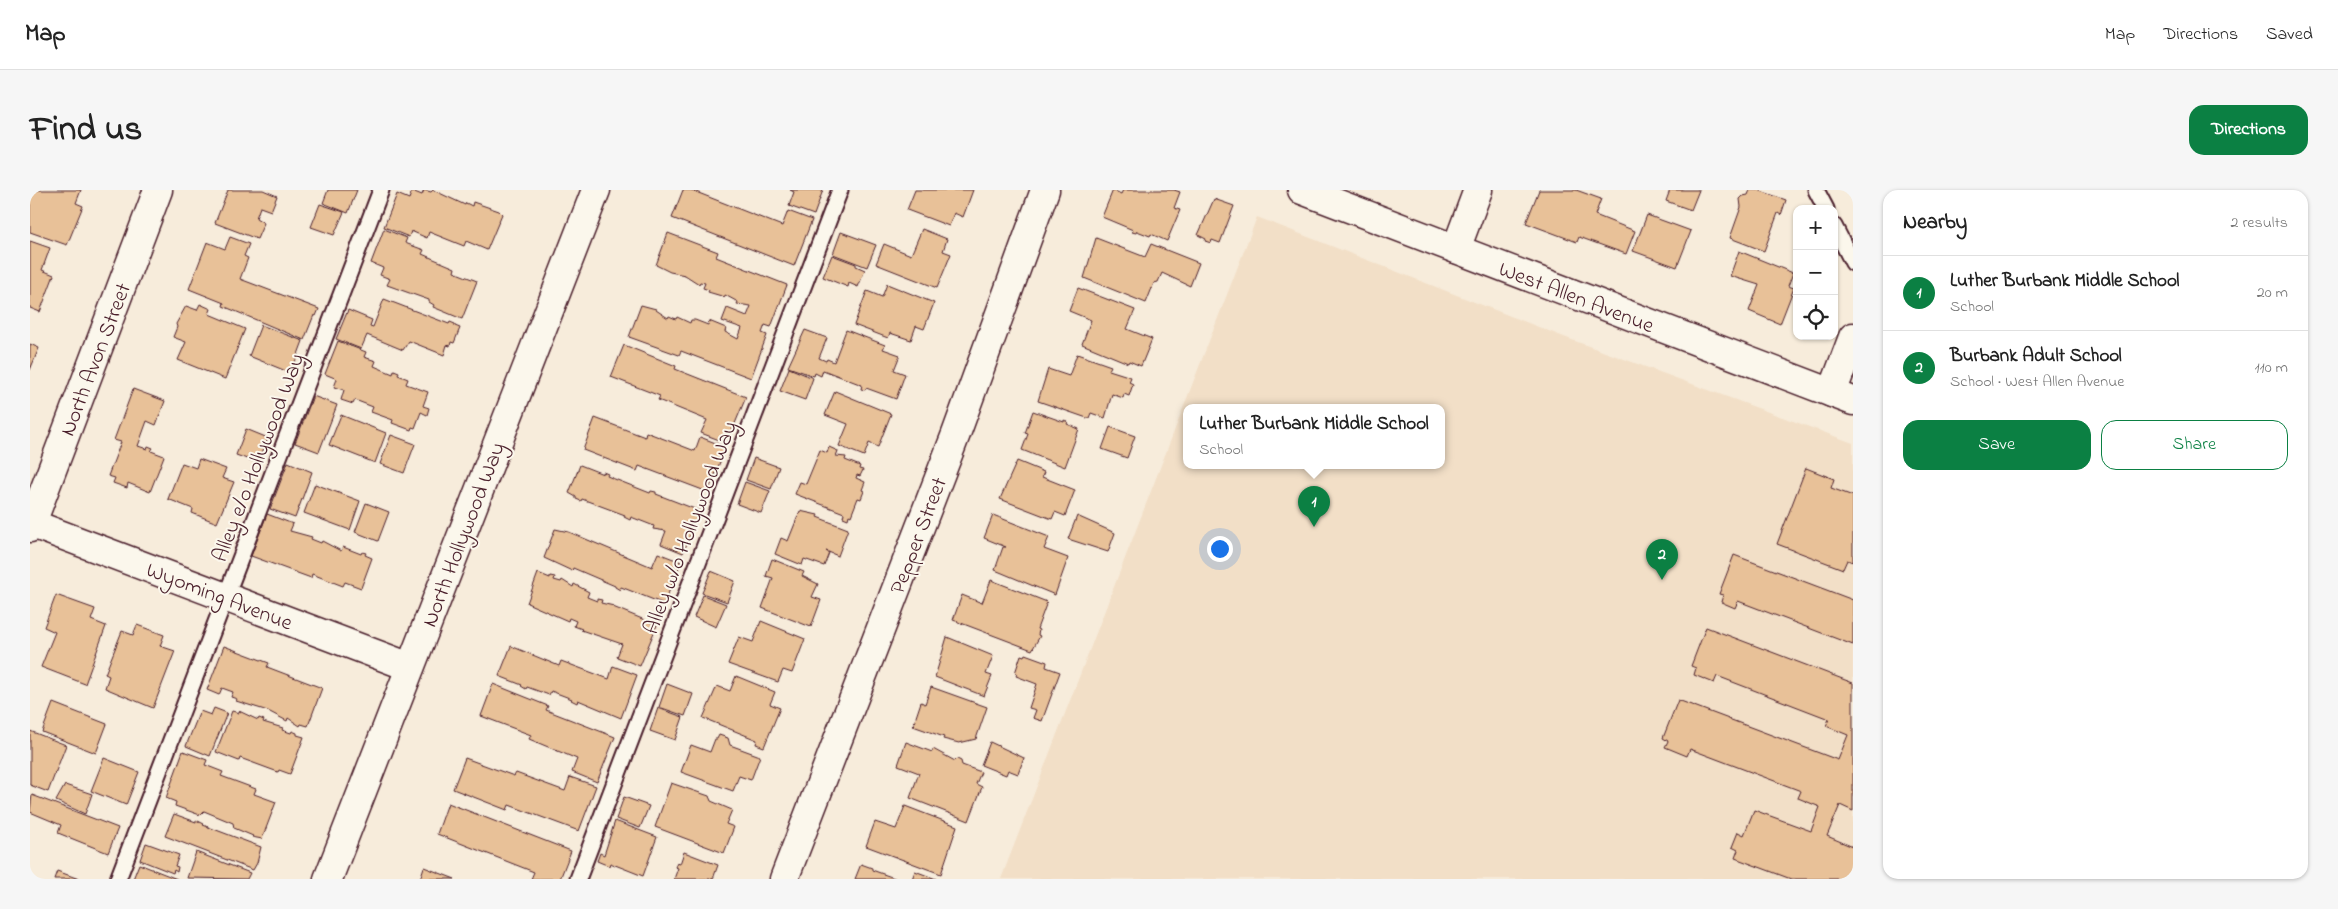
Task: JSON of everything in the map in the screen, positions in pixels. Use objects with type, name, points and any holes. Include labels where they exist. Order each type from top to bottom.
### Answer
[{"type":"street","name":"North Avon Street","points":[[31,525],[158,190]]},
{"type":"street","name":"North Hollywood Way","points":[[328,879],[596,190]]},
{"type":"street","name":"Pepper Street","points":[[784,879],[952,443],[1045,190]]},
{"type":"street","name":"West Allen Avenue","points":[[1302,190],[1842,397]]},
{"type":"street","points":[[1456,249],[1478,190]]},
{"type":"street","points":[[1842,397],[1853,337]]},
{"type":"street","name":"Wyoming Avenue","points":[[31,525],[410,666]]},
{"type":"lane","name":"Alley e/o Hollywood Way","points":[[118,879],[381,190]]},
{"type":"lane","name":"Alley w/o Hollywood Way","points":[[578,879],[840,190]]},
{"type":"lane","points":[[1816,190],[1824,205]]},
{"type":"lane","points":[[1838,234],[1853,263]]},
{"type":"shaded area","points":[[1257,217],[1564,337],[1853,443],[1853,879],[1001,879],[1183,408],[1183,469],[1445,469],[1445,404],[1185,404]]},
{"type":"building","points":[[30,190],[81,190],[76,203],[83,206],[67,245],[30,232]]},
{"type":"building","points":[[228,190],[263,190],[277,196],[271,211],[260,207],[256,218],[264,223],[257,239],[215,223]]},
{"type":"building","points":[[328,190],[357,190],[348,213],[323,203]]},
{"type":"building","points":[[424,190],[431,192],[433,190],[465,205],[466,203],[472,206],[473,202],[499,211],[502,214],[487,250],[466,241],[464,246],[429,232],[427,238],[411,231],[409,237],[384,227],[397,194],[409,199],[412,191],[422,195]]},
{"type":"building","points":[[683,190],[691,190],[782,226],[788,211],[812,220],[794,266],[672,218]]},
{"type":"building","points":[[790,190],[823,190],[814,215],[789,206],[794,192]]},
{"type":"building","points":[[915,190],[973,190],[963,217],[954,213],[949,226],[907,210]]},
{"type":"building","points":[[1113,190],[1121,194],[1123,190],[1174,190],[1180,192],[1174,208],[1180,210],[1167,241],[1151,234],[1150,236],[1137,231],[1136,233],[1132,232],[1133,230],[1102,217]]},
{"type":"building","points":[[1539,190],[1576,190],[1601,199],[1595,215],[1635,231],[1626,254],[1579,237],[1577,242],[1526,223]]},
{"type":"building","points":[[1670,190],[1699,190],[1691,210],[1666,201]]},
{"type":"building","points":[[1750,190],[1758,190],[1786,200],[1781,215],[1778,213],[1764,251],[1730,238],[1741,207],[1740,199],[1748,195]]},
{"type":"building","points":[[1214,199],[1234,206],[1220,243],[1212,240],[1211,243],[1205,241],[1206,239],[1198,235]]},
{"type":"building","points":[[320,204],[344,212],[334,235],[311,227]]},
{"type":"building","points":[[1647,215],[1691,231],[1677,267],[1633,251]]},
{"type":"building","points":[[384,229],[407,238],[405,243],[424,250],[422,254],[455,268],[454,272],[477,281],[462,319],[433,307],[434,305],[429,300],[387,285],[390,279],[380,275],[383,268],[371,263]]},
{"type":"building","points":[[922,229],[947,239],[943,251],[951,254],[937,288],[876,264],[884,244],[911,255]]},
{"type":"building","points":[[841,232],[876,245],[867,267],[833,254]]},
{"type":"building","points":[[668,233],[718,252],[716,257],[787,285],[771,327],[765,325],[762,333],[767,335],[751,378],[681,351],[679,355],[629,337],[641,305],[656,309],[668,318],[669,316],[676,319],[677,317],[690,323],[691,320],[695,320],[708,325],[709,321],[726,328],[725,332],[738,339],[742,328],[722,321],[727,308],[747,316],[751,306],[737,304],[738,302],[725,295],[725,297],[708,292],[709,290],[703,288],[705,283],[700,282],[699,284],[685,275],[670,272],[656,265]]},
{"type":"building","points":[[230,237],[249,244],[244,256],[248,258],[240,279],[319,309],[316,316],[314,315],[304,340],[223,306],[224,303],[189,289],[207,242],[225,249]]},
{"type":"building","points":[[1096,238],[1145,257],[1151,244],[1199,263],[1190,286],[1162,273],[1158,282],[1154,283],[1146,303],[1084,278]]},
{"type":"building","points":[[30,241],[50,248],[42,270],[54,275],[40,312],[30,308]]},
{"type":"building","points":[[1739,251],[1793,273],[1788,286],[1793,288],[1793,291],[1780,324],[1749,311],[1759,285],[1730,276]]},
{"type":"building","points":[[832,255],[856,264],[856,266],[865,270],[858,287],[849,283],[848,287],[823,277]]},
{"type":"building","points":[[887,284],[934,303],[924,329],[916,326],[911,340],[890,333],[888,338],[854,325],[867,291],[882,297]]},
{"type":"building","points":[[1078,288],[1135,310],[1127,329],[1152,339],[1141,366],[1129,361],[1128,363],[1082,344],[1091,320],[1069,311]]},
{"type":"building","points":[[384,299],[449,324],[450,322],[455,324],[455,326],[460,328],[454,343],[451,342],[450,346],[447,345],[444,355],[409,341],[403,350],[367,335],[361,349],[336,339],[348,310],[372,320],[370,326],[373,327]]},
{"type":"building","points":[[200,304],[211,309],[209,314],[245,329],[225,379],[178,360],[186,342],[173,337],[177,327],[176,324],[186,306],[197,310]]},
{"type":"building","points":[[261,325],[303,341],[291,373],[249,356]]},
{"type":"building","points":[[805,330],[827,338],[819,358],[826,361],[827,359],[834,362],[846,330],[885,345],[883,349],[900,355],[894,370],[905,374],[896,399],[866,388],[865,390],[861,389],[862,385],[823,370],[821,376],[815,373],[814,376],[788,367]]},
{"type":"building","points":[[338,341],[366,352],[364,357],[376,361],[374,366],[393,374],[394,370],[399,372],[398,375],[408,379],[406,384],[428,392],[423,406],[429,408],[427,415],[421,412],[415,428],[412,427],[411,430],[392,423],[393,420],[371,412],[373,407],[355,400],[353,404],[341,400],[344,390],[334,387],[337,379],[325,374]]},
{"type":"building","points":[[30,344],[39,348],[30,370]]},
{"type":"building","points":[[624,345],[676,366],[675,369],[746,397],[727,443],[701,433],[707,420],[658,400],[660,396],[611,377]]},
{"type":"building","points":[[1077,354],[1111,366],[1109,370],[1131,377],[1129,382],[1133,384],[1129,396],[1124,394],[1123,398],[1112,394],[1105,418],[1091,413],[1089,418],[1087,418],[1038,401],[1048,369],[1069,376]]},
{"type":"building","points":[[789,368],[813,378],[805,400],[780,391]]},
{"type":"building","points":[[133,389],[165,401],[156,425],[147,421],[138,446],[147,449],[148,446],[153,448],[151,451],[164,456],[150,492],[128,483],[127,488],[113,483],[115,478],[108,476],[121,442],[114,440]]},
{"type":"building","points":[[835,391],[891,414],[878,447],[869,443],[864,456],[839,446],[848,424],[825,415]]},
{"type":"building","points":[[313,396],[337,405],[319,452],[295,443]]},
{"type":"building","points":[[1033,411],[1064,422],[1064,420],[1068,422],[1067,424],[1079,429],[1065,467],[1022,450],[1028,434],[1025,433]]},
{"type":"building","points":[[341,415],[386,433],[375,463],[329,445]]},
{"type":"building","points":[[595,418],[645,437],[646,432],[695,451],[700,437],[726,447],[708,492],[639,466],[637,471],[583,450]]},
{"type":"building","points":[[1110,427],[1135,436],[1127,458],[1102,449]]},
{"type":"building","points":[[246,429],[268,438],[258,463],[236,455]]},
{"type":"building","points":[[391,435],[415,444],[404,473],[380,464]]},
{"type":"building","points":[[829,447],[838,451],[836,456],[846,457],[845,460],[860,466],[859,469],[863,470],[860,476],[857,475],[856,478],[865,482],[862,490],[864,491],[861,499],[858,498],[848,519],[843,517],[844,513],[795,494],[800,482],[806,484],[820,450],[827,453]]},
{"type":"building","points":[[754,458],[779,467],[771,489],[746,480]]},
{"type":"building","points":[[199,459],[226,469],[222,478],[234,482],[217,523],[192,513],[193,509],[168,499],[182,463],[196,468]]},
{"type":"building","points":[[1017,461],[1044,472],[1042,477],[1075,490],[1065,516],[1055,512],[1052,519],[1000,499]]},
{"type":"building","points":[[288,462],[312,472],[295,518],[270,509]]},
{"type":"building","points":[[580,465],[603,474],[603,472],[608,474],[607,476],[650,493],[651,491],[656,492],[656,494],[700,511],[683,553],[661,544],[666,531],[653,529],[654,526],[631,517],[630,520],[624,517],[625,515],[582,499],[581,501],[576,499],[576,497],[569,493]]},
{"type":"building","points":[[1806,468],[1834,479],[1831,488],[1853,496],[1853,562],[1847,560],[1843,569],[1777,544]]},
{"type":"building","points":[[745,482],[770,491],[761,513],[737,504]]},
{"type":"building","points":[[315,484],[360,501],[350,530],[304,513]]},
{"type":"building","points":[[366,503],[389,512],[378,541],[355,532]]},
{"type":"building","points":[[800,511],[818,515],[817,517],[848,529],[838,556],[826,551],[829,553],[824,566],[804,559],[802,565],[775,554],[781,538],[788,541]]},
{"type":"building","points":[[267,514],[293,524],[290,531],[312,537],[311,539],[321,543],[322,541],[341,551],[343,547],[361,554],[362,552],[366,553],[365,555],[372,558],[361,588],[345,582],[343,586],[312,574],[311,578],[251,556]]},
{"type":"building","points":[[993,515],[1049,537],[1044,549],[1068,558],[1055,595],[995,570],[1003,547],[1006,547],[984,538]]},
{"type":"building","points":[[1077,516],[1115,533],[1108,552],[1068,539]]},
{"type":"building","points":[[555,529],[569,532],[652,567],[658,553],[681,562],[664,604],[621,587],[620,590],[615,586],[573,568],[572,571],[544,558]]},
{"type":"building","points":[[1734,555],[1853,600],[1853,645],[1738,601],[1735,608],[1721,602],[1723,595],[1719,594]]},
{"type":"building","points":[[772,559],[804,572],[802,576],[818,584],[812,597],[821,600],[811,627],[762,608],[773,578],[766,576]]},
{"type":"building","points":[[711,571],[735,581],[727,602],[702,593]]},
{"type":"building","points":[[538,573],[550,578],[550,576],[555,577],[554,580],[561,582],[562,580],[573,587],[574,584],[589,592],[587,597],[597,601],[597,599],[602,600],[601,603],[614,606],[657,625],[640,666],[617,657],[622,644],[581,630],[574,626],[576,621],[569,618],[568,621],[527,603]]},
{"type":"building","points":[[991,580],[1047,602],[1037,629],[1040,636],[1032,650],[953,620],[962,595],[982,603]]},
{"type":"building","points":[[56,595],[95,609],[91,620],[106,626],[85,684],[41,667],[55,632],[44,627]]},
{"type":"building","points":[[703,595],[726,604],[716,627],[694,617]]},
{"type":"building","points":[[761,621],[805,639],[792,673],[783,670],[778,682],[728,664],[739,637],[753,642]]},
{"type":"building","points":[[137,625],[164,635],[160,646],[175,651],[153,708],[105,688],[109,676],[105,674],[122,631],[133,635]]},
{"type":"building","points":[[1706,627],[1853,683],[1853,811],[1840,805],[1827,836],[1853,847],[1853,879],[1791,879],[1735,858],[1738,850],[1732,847],[1738,832],[1744,835],[1754,810],[1811,831],[1820,807],[1798,798],[1801,791],[1690,749],[1687,756],[1665,747],[1668,741],[1663,738],[1678,700],[1838,760],[1848,735],[1826,726],[1829,719],[1717,676],[1714,683],[1694,675],[1696,668],[1691,666]]},
{"type":"building","points":[[947,637],[993,656],[986,674],[992,676],[984,696],[935,677]]},
{"type":"building","points":[[224,646],[269,663],[267,667],[322,688],[308,726],[301,724],[300,726],[288,718],[287,721],[268,711],[236,701],[237,699],[231,697],[233,692],[222,688],[219,695],[207,690]]},
{"type":"building","points":[[511,646],[559,666],[561,661],[609,679],[613,666],[637,675],[621,718],[578,700],[577,703],[572,699],[551,691],[549,695],[527,687],[526,689],[522,685],[499,676]]},
{"type":"building","points":[[1025,654],[1047,662],[1046,667],[1060,672],[1042,721],[1033,718],[1036,710],[1029,708],[1037,684],[1016,676],[1017,674],[1015,673],[1021,655],[1024,656]]},
{"type":"building","points":[[736,676],[775,692],[770,704],[780,708],[764,747],[756,744],[757,740],[703,718],[717,686],[730,691]]},
{"type":"building","points":[[493,684],[548,706],[546,710],[615,737],[597,782],[572,772],[577,759],[529,739],[531,735],[481,716]]},
{"type":"building","points":[[667,684],[693,694],[685,716],[659,707]]},
{"type":"building","points":[[931,687],[987,707],[976,739],[959,743],[943,739],[944,737],[913,726],[921,702],[925,704]]},
{"type":"building","points":[[53,703],[107,724],[96,753],[42,732]]},
{"type":"building","points":[[214,708],[227,713],[210,756],[186,746],[200,711],[211,715]]},
{"type":"building","points":[[658,708],[683,717],[675,740],[650,731]]},
{"type":"building","points":[[232,711],[239,713],[239,711],[258,720],[259,718],[264,720],[263,722],[283,728],[282,730],[291,733],[292,731],[304,737],[290,774],[279,770],[278,772],[240,758],[239,761],[216,752]]},
{"type":"building","points":[[30,731],[66,745],[48,792],[30,785]]},
{"type":"building","points":[[719,735],[728,738],[730,745],[760,756],[751,780],[739,776],[733,791],[681,772],[691,745],[710,752],[715,739]]},
{"type":"building","points":[[906,742],[932,752],[933,749],[955,761],[957,759],[961,761],[962,765],[981,772],[976,784],[982,787],[969,821],[910,798],[919,773],[898,765]]},
{"type":"building","points":[[990,742],[1024,758],[1018,774],[1008,770],[1006,775],[981,765]]},
{"type":"building","points":[[183,751],[207,760],[205,765],[223,772],[221,776],[256,789],[254,794],[276,802],[262,839],[252,837],[234,828],[233,823],[204,811],[200,815],[175,806],[176,802],[166,798]]},
{"type":"building","points":[[104,758],[139,772],[126,805],[91,791]]},
{"type":"building","points":[[465,758],[514,776],[516,773],[565,791],[570,777],[596,786],[579,831],[509,805],[507,810],[453,789]]},
{"type":"building","points":[[671,783],[709,796],[711,801],[732,810],[726,824],[734,827],[724,853],[655,827]]},
{"type":"building","points":[[65,785],[92,794],[85,814],[56,801]]},
{"type":"building","points":[[32,795],[118,828],[108,853],[58,833],[61,825],[30,812]]},
{"type":"building","points":[[624,797],[649,806],[640,828],[616,819]]},
{"type":"building","points":[[448,803],[571,851],[560,879],[531,879],[534,872],[437,834]]},
{"type":"building","points":[[905,806],[957,826],[941,874],[866,846],[875,822],[896,829]]},
{"type":"building","points":[[174,814],[196,822],[196,820],[203,825],[261,847],[253,870],[165,836]]},
{"type":"building","points":[[615,821],[657,837],[643,876],[610,863],[609,866],[597,861],[600,853],[604,855]]},
{"type":"building","points":[[146,843],[179,855],[175,866],[178,867],[177,872],[174,870],[173,873],[140,860]]},
{"type":"building","points":[[196,852],[250,873],[247,879],[187,878]]},
{"type":"building","points":[[684,852],[718,865],[713,879],[674,879],[678,868],[675,867],[677,863],[680,864]]},
{"type":"building","points":[[139,864],[177,879],[133,879]]},
{"type":"building","points":[[861,864],[872,868],[872,870],[897,879],[855,879]]},
{"type":"building","points":[[424,867],[455,879],[420,879]]},
{"type":"building","points":[[57,871],[79,879],[54,879]]},
{"type":"building","points":[[915,871],[936,879],[912,879]]},
{"type":"place","name":"Luther Burbank Middle School","points":[[1314,527]]},
{"type":"place","name":"Burbank Adult School","points":[[1662,580]]}]
